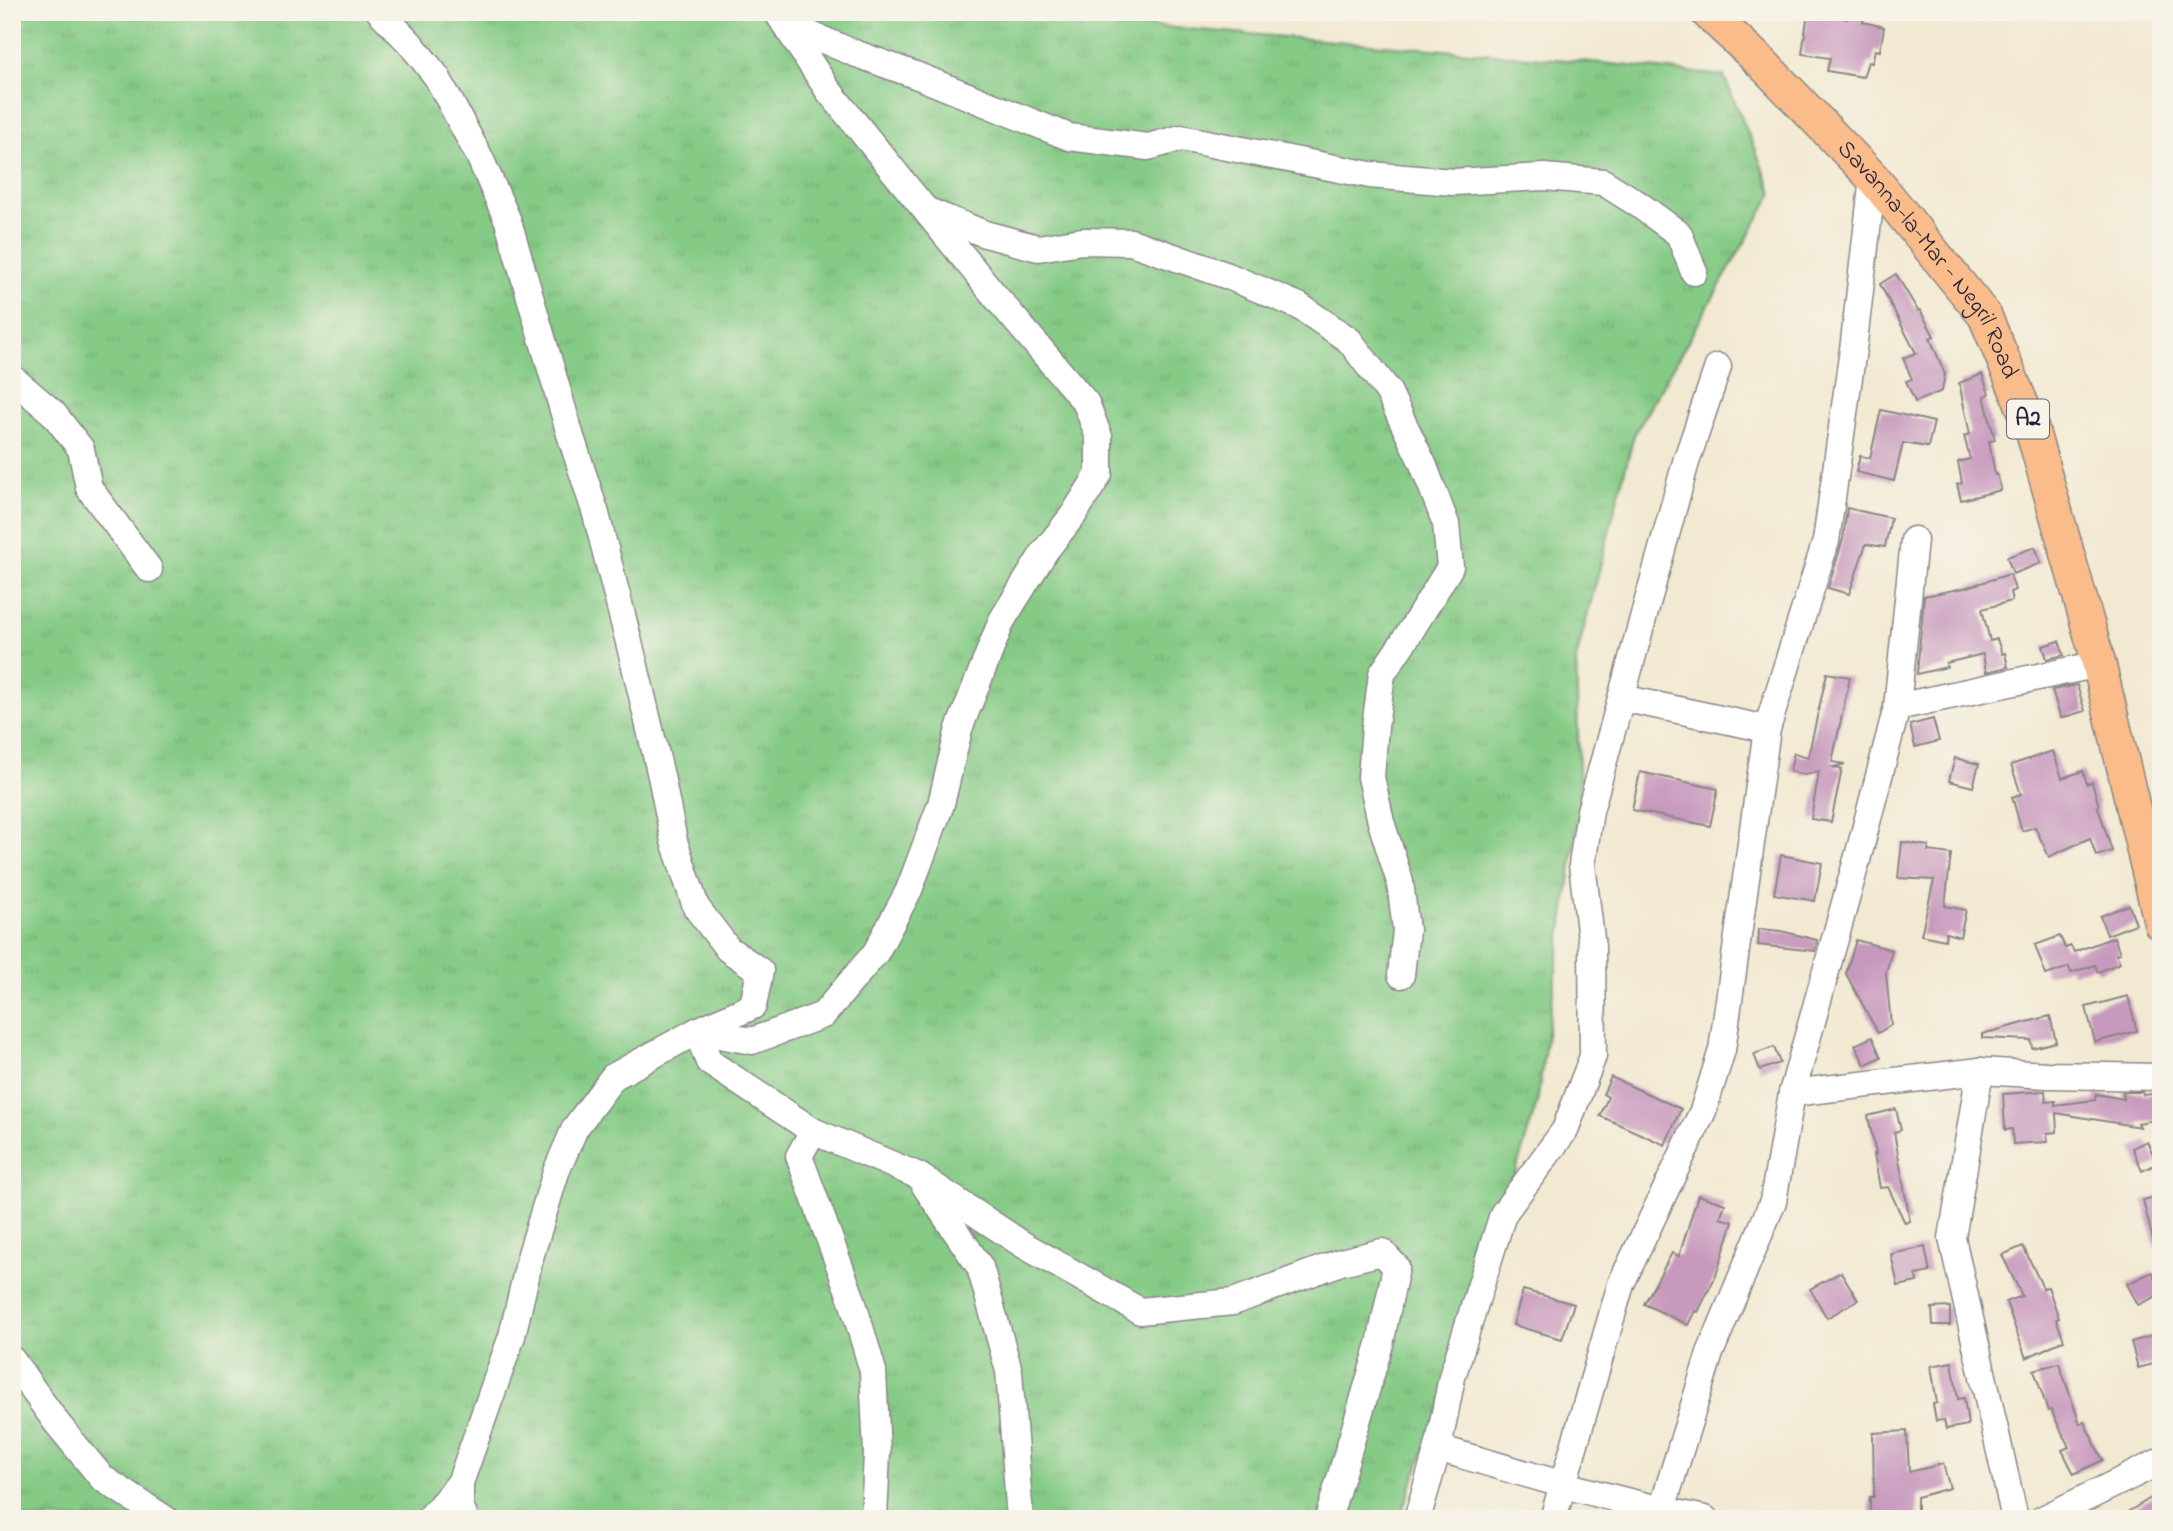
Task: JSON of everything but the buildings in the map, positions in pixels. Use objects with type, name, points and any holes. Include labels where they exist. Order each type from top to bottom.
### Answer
[{"type":"main road","name":"Savanna-la-Mar - Negril Road","points":[[1707,12],[1763,64],[1873,178],[1985,316],[2031,426],[2099,664],[2161,924]]},
{"type":"street","points":[[380,12],[437,76],[470,137],[508,221],[569,435],[596,514],[652,738],[674,841],[696,907],[728,950],[760,971],[753,1006],[697,1031],[613,1077],[575,1128],[556,1172],[531,1254],[512,1336],[460,1483],[460,1505],[466,1519]]},
{"type":"street","points":[[697,1031],[752,1041],[823,1014],[876,952],[909,890],[941,804],[959,729],[1002,620],[1045,551],[1074,514],[1099,474],[1099,437],[1086,403],[828,90],[781,18]]},
{"type":"street","points":[[781,18],[854,53],[1069,137],[1148,147],[1181,138],[1370,176],[1453,182],[1544,177],[1603,182],[1679,234],[1694,272]]},
{"type":"street","points":[[1553,1519],[1622,1284],[1703,1111],[1722,1050],[1767,729],[1826,541],[1854,342],[1873,178]]},
{"type":"street","points":[[927,210],[985,234],[1038,248],[1082,241],[1131,242],[1228,276],[1299,306],[1349,340],[1388,391],[1423,464],[1446,524],[1450,567],[1382,674],[1375,727],[1371,777],[1381,822],[1400,882],[1406,930],[1401,975]]},
{"type":"street","points":[[1417,1519],[1438,1448],[1452,1377],[1503,1214],[1565,1130],[1593,1056],[1592,947],[1582,865],[1590,811],[1686,462],[1718,367]]},
{"type":"street","points":[[12,378],[53,413],[81,449],[89,488],[149,569]]},
{"type":"street","points":[[1660,1515],[1710,1353],[1773,1201],[1792,1093],[1897,707],[1914,540]]},
{"type":"street","points":[[1897,707],[2099,664]]},
{"type":"street","points":[[1622,698],[1767,729]]},
{"type":"street","points":[[697,1031],[709,1062],[813,1131],[919,1175],[1022,1244],[1140,1311],[1233,1302],[1341,1262],[1382,1252],[1396,1267],[1380,1344],[1328,1519]]},
{"type":"street","points":[[1792,1093],[1980,1071],[2161,1077]]},
{"type":"street","points":[[1980,1071],[1952,1238],[2015,1519]]},
{"type":"street","points":[[813,1131],[799,1157],[852,1300],[873,1371],[877,1453],[874,1519]]},
{"type":"street","points":[[919,1175],[980,1267],[1009,1371],[1020,1519]]},
{"type":"street","points":[[12,1360],[56,1422],[102,1478],[166,1519]]},
{"type":"street","points":[[1438,1448],[1660,1515],[1705,1519]]},
{"type":"street","points":[[2043,1519],[2161,1461]]},
{"type":"street","points":[[429,1519],[460,1483]]},
{"type":"green space","points":[[12,12],[1105,12],[1126,24],[1591,62],[1724,76],[1773,193],[1634,435],[1576,659],[1580,806],[1537,1103],[1452,1377],[1399,1519],[12,1519]]}]
